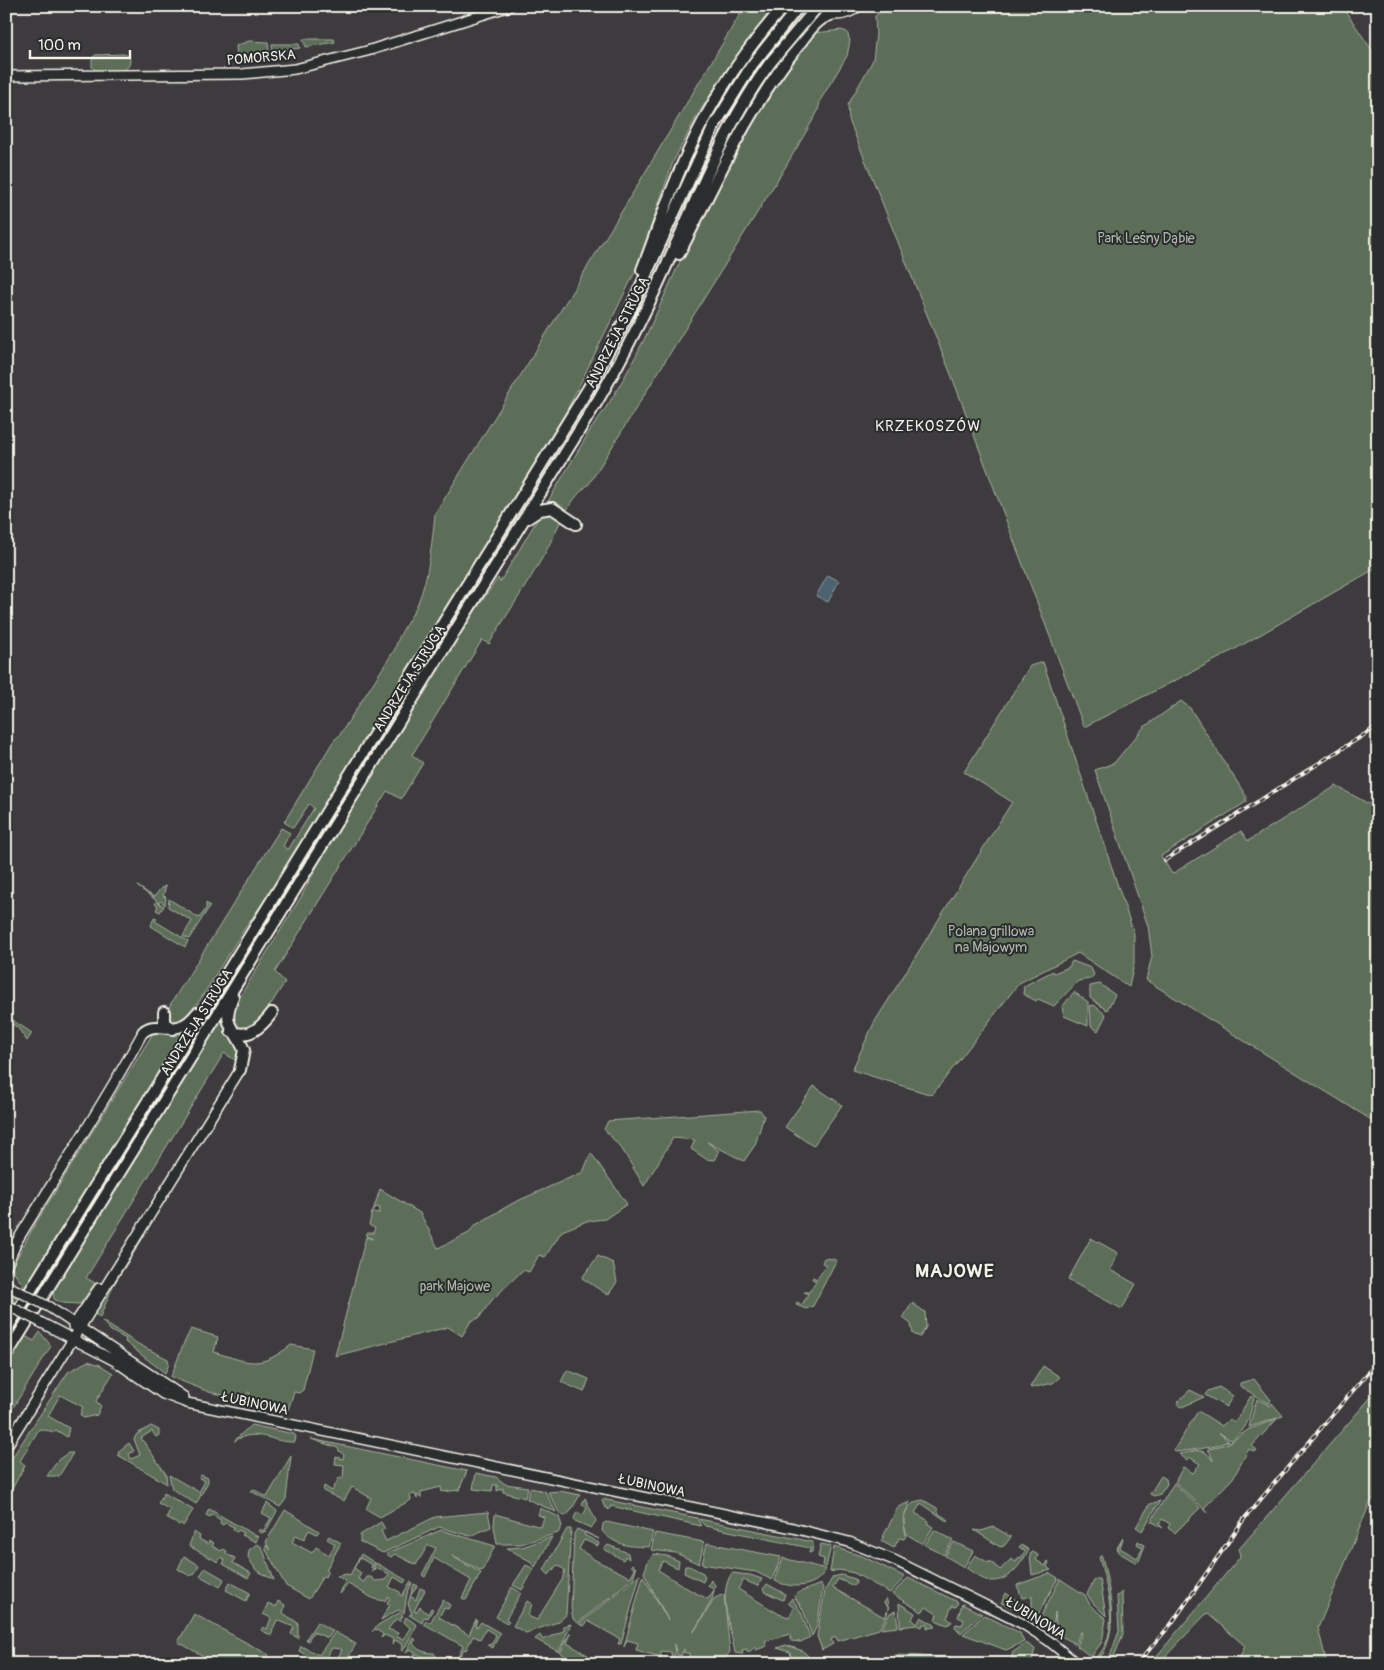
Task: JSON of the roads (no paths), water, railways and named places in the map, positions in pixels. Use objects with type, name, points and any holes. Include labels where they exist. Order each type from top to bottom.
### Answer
[{"type":"main road","points":[[609,352],[680,170],[696,136],[744,55],[784,6]]},
{"type":"main road","name":"ANDRZEJA STRUGA","points":[[6,1330],[572,415],[609,352],[642,286],[710,134],[729,100],[759,55],[799,6]]},
{"type":"main road","name":"ANDRZEJA STRUGA","points":[[6,1356],[626,351],[718,149],[738,111],[770,63],[818,6]]},
{"type":"main road","points":[[626,351],[750,113],[769,83],[805,37],[820,20],[831,15]]},
{"type":"main road","points":[[509,543],[529,516],[544,508],[556,509],[576,524]]},
{"type":"main road","points":[[240,1070],[244,1050],[231,1031],[228,1019],[230,1004],[258,950]]},
{"type":"main road","points":[[143,1032],[151,1027],[174,1029],[183,1026],[194,1018],[239,953]]},
{"type":"main road","points":[[164,1012],[164,1023],[174,1029]]},
{"type":"main road","points":[[231,1031],[242,1034],[254,1032],[272,1013]]},
{"type":"street","name":"POMORSKA","points":[[6,76],[242,74],[295,68],[367,51],[510,6]]},
{"type":"street","points":[[811,6],[819,12],[831,15],[848,13],[860,6]]},
{"type":"street","points":[[6,1253],[16,1241],[127,1063],[143,1032]]},
{"type":"street","points":[[6,1446],[78,1325],[240,1070]]},
{"type":"street","points":[[6,1267],[16,1241]]},
{"type":"street","name":"ŁUBINOWA","points":[[6,1285],[49,1307],[78,1325],[170,1390],[194,1404]]},
{"type":"street","name":"ŁUBINOWA","points":[[8,1305],[115,1361],[163,1394],[182,1402],[844,1540],[885,1556],[1016,1620],[1049,1641],[1077,1664]]},
{"type":"water","points":[[828,575],[839,581],[828,602],[816,596]]},
{"type":"railway","points":[[1165,860],[1378,726]]},
{"type":"railway","points":[[1137,1664],[1172,1623],[1244,1519],[1378,1361]]},
{"type":"district","name":"KRZEKOSZÓW","points":[[928,426]]},
{"type":"district","name":"MAJOWE","points":[[955,1270]]},
{"type":"park label","name":"Park Leśny Dąbie","points":[[1146,238]]},
{"type":"park label","name":"Polana grillowa na Majowym","points":[[991,940]]},
{"type":"park label","name":"park Majowe","points":[[455,1286]]}]
